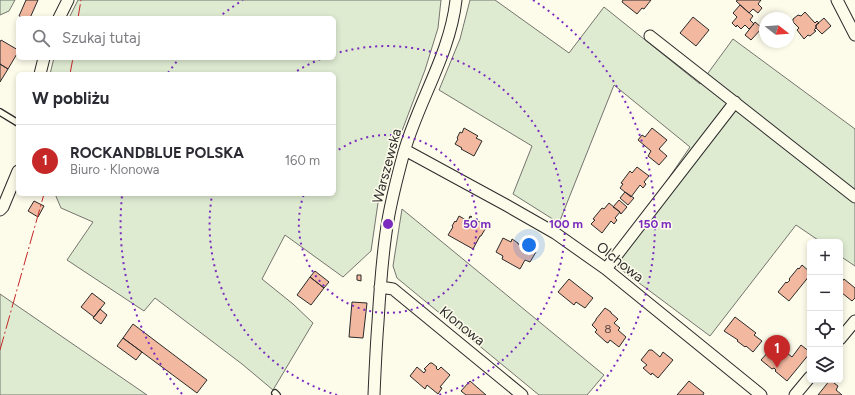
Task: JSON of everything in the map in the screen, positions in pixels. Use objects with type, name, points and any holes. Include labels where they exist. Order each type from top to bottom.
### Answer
[{"type":"street","points":[[60,16],[68,0]]},
{"type":"street","name":"Warszewska","points":[[374,395],[383,253],[393,194],[405,150],[449,36],[456,0]]},
{"type":"street","points":[[837,0],[855,35]]},
{"type":"street","points":[[650,36],[855,197]]},
{"type":"street","points":[[40,72],[44,60]]},
{"type":"street","points":[[606,269],[735,102]]},
{"type":"street","name":"Olchowa","points":[[405,150],[555,233],[606,269],[761,395]]},
{"type":"street","points":[[0,210],[3,207],[16,176]]},
{"type":"street","name":"Klonowa","points":[[380,287],[392,289],[522,395]]},
{"type":"street","points":[[843,335],[855,321]]},
{"type":"street","points":[[795,395],[807,381]]},
{"type":"lane","points":[[0,112],[16,122]]},
{"type":"green space","points":[[0,0],[15,0],[9,11],[0,15]]},
{"type":"green space","points":[[78,0],[441,0],[438,28],[425,70],[380,189],[371,251],[343,277],[285,235],[262,279],[293,304],[313,323],[273,390],[242,364],[155,298],[144,311],[67,260],[93,222],[61,208],[56,196],[336,196],[336,72],[50,72],[54,60],[336,60],[336,16],[70,16]]},
{"type":"green space","points":[[470,0],[495,0],[569,53],[604,7],[700,84],[733,39],[855,129],[855,266],[843,258],[843,239],[817,239],[796,225],[710,336],[611,262],[690,147],[614,85],[559,223],[513,194],[532,146],[439,90],[460,39]]},
{"type":"green space","points":[[402,209],[604,375],[587,395],[539,395],[397,278],[393,266]]},
{"type":"green space","points":[[0,294],[147,395],[0,395]]},
{"type":"building","points":[[26,0],[38,0],[31,16],[19,16]]},
{"type":"building","points":[[623,0],[651,0],[644,9],[642,8],[637,14],[622,2]]},
{"type":"building","points":[[761,0],[758,4],[762,8],[758,13],[753,9],[749,13],[736,1]]},
{"type":"building","points":[[740,5],[753,16],[750,20],[754,24],[749,29],[745,25],[741,29],[732,23],[737,17],[733,13]]},
{"type":"building","points":[[805,12],[815,23],[817,21],[819,23],[816,25],[814,30],[816,31],[804,39],[797,30],[799,28],[795,24],[795,17],[798,15],[801,16]]},
{"type":"building","points":[[693,17],[709,30],[696,46],[680,33]]},
{"type":"building","points":[[824,18],[831,26],[822,34],[816,28],[816,25]]},
{"type":"building","points":[[755,22],[759,25],[759,31],[751,40],[745,35]]},
{"type":"building","points":[[1,40],[16,49],[16,55],[8,69],[0,64]]},
{"type":"building","points":[[0,64],[8,69],[0,82]]},
{"type":"building","points":[[464,128],[478,136],[476,138],[482,141],[474,156],[455,144],[460,132],[462,133]]},
{"type":"building","points":[[652,128],[667,140],[659,149],[667,156],[659,165],[648,156],[651,151],[638,140],[642,135],[645,137]]},
{"type":"building","points":[[637,167],[649,176],[644,182],[646,184],[643,188],[640,185],[631,197],[620,188],[623,184],[621,183],[630,171],[632,173]]},
{"type":"building","points":[[625,192],[634,198],[628,205],[620,198]]},
{"type":"building","points":[[619,200],[627,207],[621,214],[613,207]]},
{"type":"building","points":[[34,201],[44,206],[38,217],[28,211]]},
{"type":"building","points":[[609,203],[620,212],[615,218],[617,220],[614,224],[611,221],[602,233],[591,224],[602,208],[604,209]]},
{"type":"building","points":[[459,216],[468,221],[467,223],[473,227],[476,220],[487,226],[473,249],[448,235]]},
{"type":"building","points":[[503,238],[511,242],[512,239],[518,244],[521,244],[536,252],[530,262],[525,260],[520,269],[502,259],[503,256],[496,252]]},
{"type":"building","points":[[802,265],[807,269],[807,279],[789,301],[778,292],[786,282],[787,283],[790,280],[789,279],[798,268],[799,269]]},
{"type":"building","points":[[315,271],[329,282],[324,288],[310,277]]},
{"type":"building","points":[[357,275],[361,275],[361,281],[357,280]]},
{"type":"building","points":[[310,277],[324,288],[311,305],[297,295]]},
{"type":"building","points":[[569,279],[593,298],[585,308],[576,302],[574,305],[558,292]]},
{"type":"building","points":[[844,279],[855,288],[855,298],[852,301],[843,294]]},
{"type":"building","points":[[92,293],[105,303],[94,317],[81,307]]},
{"type":"building","points":[[352,302],[367,303],[363,338],[349,337]]},
{"type":"building","points":[[605,308],[618,319],[614,323],[620,328],[618,330],[626,337],[619,347],[610,340],[608,343],[606,342],[595,332],[597,330],[592,325]]},
{"type":"building","points":[[100,309],[107,315],[101,324],[93,318]]},
{"type":"building","points":[[735,317],[756,333],[754,335],[762,341],[753,352],[724,331]]},
{"type":"building","points":[[133,324],[207,380],[197,393],[123,338]]},
{"type":"building","points":[[123,338],[142,352],[136,360],[117,346]]},
{"type":"building","points":[[801,345],[807,350],[807,357],[787,381],[775,371],[776,370],[774,368],[772,369],[761,360],[769,351],[778,358],[782,354],[787,353],[792,357]]},
{"type":"building","points":[[649,350],[652,350],[660,357],[663,352],[673,360],[658,378],[652,373],[651,375],[643,368],[647,365],[641,360]]},
{"type":"building","points":[[430,363],[437,367],[436,368],[438,370],[441,367],[450,375],[440,387],[442,388],[438,394],[427,385],[425,389],[410,376],[417,367],[424,373],[426,370],[424,369]]},
{"type":"building","points":[[470,381],[486,395],[466,395],[461,391]]},
{"type":"building","points":[[689,381],[704,393],[703,395],[677,395]]},
{"type":"building","points":[[828,383],[834,383],[838,386],[836,390],[842,395],[818,395]]},
{"type":"power","points":[[78,16],[81,0]]},
{"type":"power","points":[[70,72],[73,60]]},
{"type":"power","points":[[0,350],[43,196]]},
{"type":"place","name":"ROCKANDBLUE POLSKA","points":[[777,368]]}]
